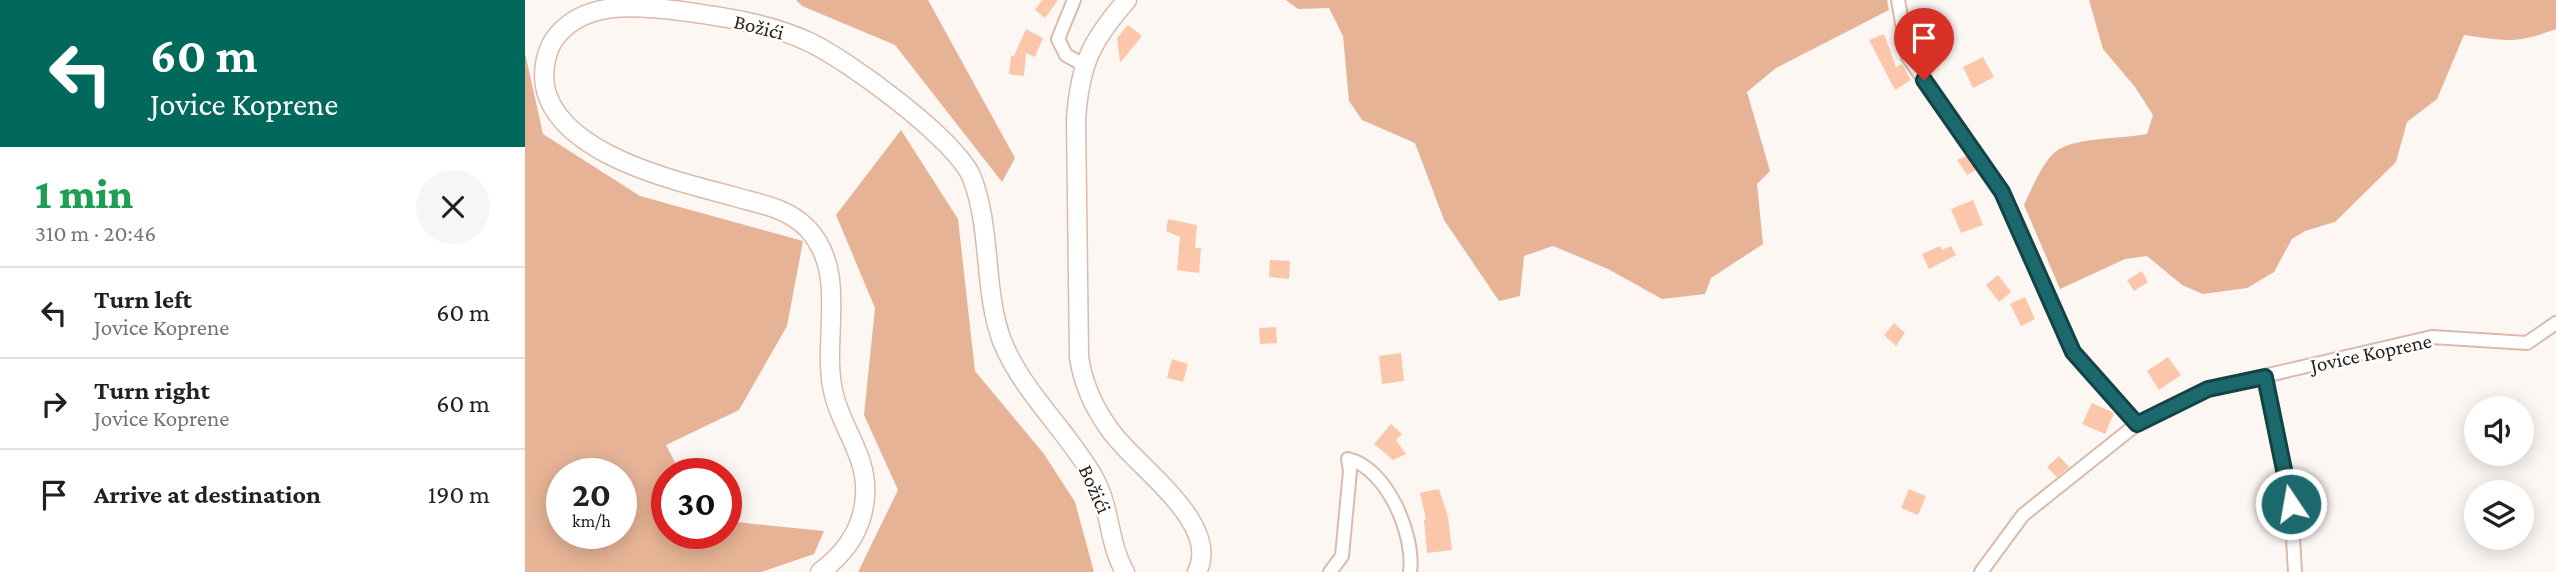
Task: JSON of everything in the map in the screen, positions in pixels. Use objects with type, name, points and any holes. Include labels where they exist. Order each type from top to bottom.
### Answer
[{"type":"main road","name":"Božići","points":[[1127,0],[1095,39],[1084,65],[1076,118],[1077,333],[1083,378],[1110,431],[1184,510],[1200,533],[1203,551],[1197,572]]},
{"type":"main road","name":"Božići","points":[[820,572],[841,554],[854,536],[862,517],[866,486],[860,456],[840,415],[831,383],[829,356],[832,300],[827,264],[811,232],[775,207],[656,174],[607,153],[563,121],[550,102],[545,87],[546,61],[552,43],[562,29],[585,12],[604,6],[637,5],[746,22],[799,37],[865,78],[954,150],[968,169],[978,197],[996,319],[1004,345],[1019,374],[1097,483],[1107,509],[1115,549],[1125,572]]},
{"type":"street","points":[[1074,0],[1058,39],[1066,55],[1084,65]]},
{"type":"street","points":[[1898,0],[1908,57],[2002,192],[2073,352],[2137,424]]},
{"type":"street","name":"Jovice Koprene","points":[[1981,572],[2023,514],[2137,424],[2208,389],[2432,337],[2527,344],[2556,323]]},
{"type":"street","points":[[2265,377],[2291,504],[2295,572]]},
{"type":"street","points":[[1330,572],[1342,556],[1350,471],[1348,459],[1359,461],[1374,473],[1404,522],[1410,545],[1410,572]]},
{"type":"shaded area","points":[[796,0],[928,0],[1015,158],[1002,182],[895,45],[802,6]]},
{"type":"shaded area","points":[[1286,0],[1887,0],[1889,10],[1776,68],[1747,92],[1770,171],[1757,184],[1763,244],[1711,278],[1705,294],[1662,299],[1608,269],[1553,246],[1524,256],[1520,296],[1499,301],[1444,220],[1415,143],[1362,120],[1349,101],[1343,36],[1329,8],[1298,9]]},
{"type":"shaded area","points":[[2089,0],[2556,0],[2556,29],[2510,40],[2464,35],[2437,99],[2407,122],[2396,162],[2335,222],[2305,231],[2292,239],[2274,272],[2247,288],[2203,294],[2182,285],[2147,256],[2125,259],[2060,289],[2024,205],[2037,177],[2050,157],[2063,147],[2086,141],[2147,134],[2153,115],[2135,87],[2103,49]]},
{"type":"shaded area","points":[[525,53],[543,134],[640,196],[803,241],[787,326],[739,410],[666,445],[673,458],[651,458],[651,549],[742,549],[742,523],[824,531],[814,554],[761,572],[525,572]]},
{"type":"shaded area","points":[[901,130],[958,219],[975,371],[1044,454],[1075,502],[1094,572],[858,572],[898,490],[864,415],[875,308],[836,215]]},
{"type":"building","points":[[1042,0],[1058,0],[1045,18],[1035,10]]},
{"type":"building","points":[[1128,25],[1142,36],[1120,63],[1117,38]]},
{"type":"building","points":[[1026,29],[1043,38],[1035,57],[1026,53],[1024,76],[1009,74],[1011,56],[1014,56]]},
{"type":"building","points":[[1884,34],[1896,67],[1902,64],[1911,80],[1895,90],[1869,40]]},
{"type":"building","points":[[1983,57],[1994,77],[1973,88],[1963,67]]},
{"type":"building","points":[[1966,156],[1976,170],[1967,175],[1957,160]]},
{"type":"building","points":[[1973,200],[1983,225],[1961,233],[1951,209]]},
{"type":"building","points":[[1168,219],[1197,225],[1195,248],[1201,248],[1199,273],[1177,270],[1180,237],[1166,231]]},
{"type":"building","points":[[1940,246],[1942,250],[1951,246],[1956,255],[1929,269],[1922,254]]},
{"type":"building","points":[[1270,260],[1290,261],[1289,279],[1269,277]]},
{"type":"building","points":[[2142,271],[2148,282],[2134,291],[2127,280]]},
{"type":"building","points":[[1998,275],[2011,292],[1999,302],[1986,285]]},
{"type":"building","points":[[2025,297],[2035,319],[2021,326],[2010,304]]},
{"type":"building","points":[[1894,323],[1905,333],[1896,346],[1884,335]]},
{"type":"building","points":[[1276,327],[1277,343],[1260,344],[1259,328]]},
{"type":"building","points":[[1401,353],[1404,381],[1382,384],[1379,356]]},
{"type":"building","points":[[2168,357],[2181,375],[2159,390],[2147,371]]},
{"type":"building","points":[[1172,359],[1188,364],[1183,382],[1167,378]]},
{"type":"building","points":[[2092,403],[2114,413],[2105,434],[2082,424]]},
{"type":"building","points":[[1391,424],[1402,434],[1396,440],[1406,454],[1393,460],[1374,444]]},
{"type":"building","points":[[2059,456],[2069,467],[2057,477],[2047,467]]},
{"type":"building","points":[[1439,489],[1448,517],[1452,550],[1427,553],[1426,519],[1420,493]]},
{"type":"building","points":[[1909,489],[1926,496],[1918,515],[1901,508]]},
{"type":"route","points":[[1924,80],[2002,192],[2073,352],[2137,424],[2208,389],[2265,377],[2291,504]]}]
